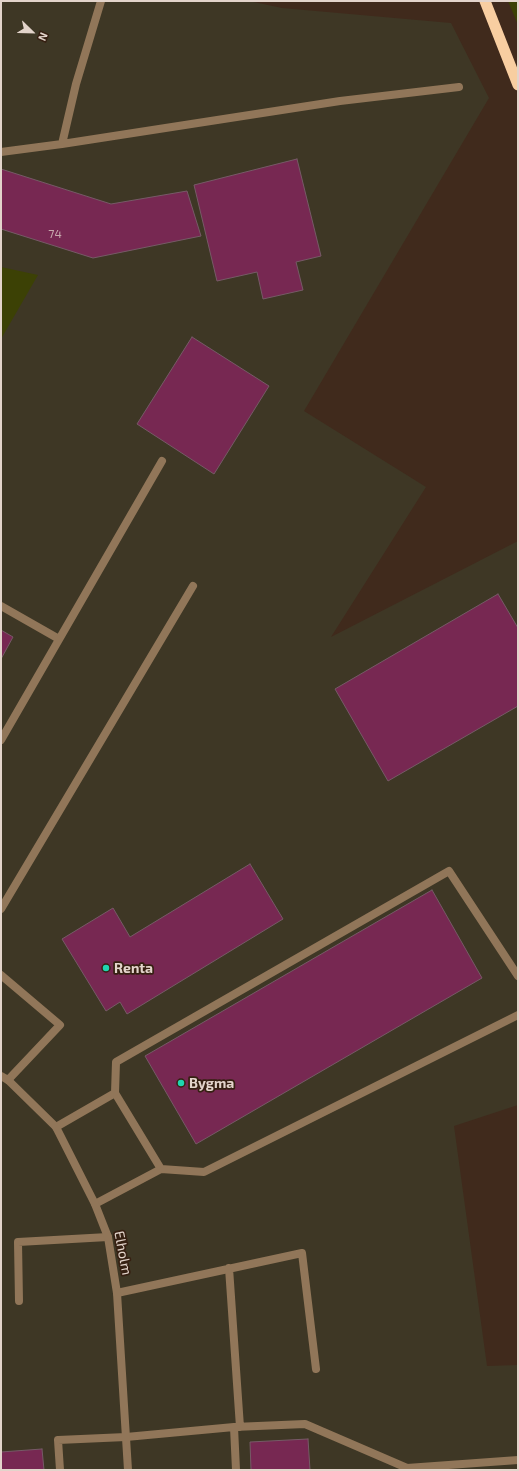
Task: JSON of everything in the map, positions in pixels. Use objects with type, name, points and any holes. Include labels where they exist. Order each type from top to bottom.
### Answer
[{"type":"highway","points":[[485,1],[518,85]]},
{"type":"street","points":[[62,144],[76,84],[100,1]]},
{"type":"street","points":[[1,152],[340,101],[459,87]]},
{"type":"street","points":[[1,740],[162,461]]},
{"type":"street","points":[[1,909],[193,586]]},
{"type":"street","points":[[1,606],[59,639]]},
{"type":"street","points":[[160,1169],[115,1093],[116,1062],[449,871],[518,976]]},
{"type":"street","points":[[1,975],[60,1025],[5,1078]]},
{"type":"street","points":[[96,1204],[160,1169],[204,1172],[518,1015]]},
{"type":"street","name":"Elholm","points":[[5,1078],[56,1127],[96,1204],[108,1237],[117,1293],[128,1470]]},
{"type":"street","points":[[56,1127],[115,1093]]},
{"type":"street","points":[[19,1301],[18,1242],[108,1237]]},
{"type":"street","points":[[117,1293],[302,1253],[316,1370]]},
{"type":"street","points":[[229,1268],[237,1427],[236,1470]]},
{"type":"street","points":[[60,1470],[58,1440],[126,1438],[237,1427],[305,1424],[407,1468],[518,1460]]},
{"type":"shaded area","points":[[1,1],[249,1],[282,8],[451,23],[489,98],[304,411],[426,487],[331,637],[518,541],[518,1105],[454,1126],[487,1366],[518,1365],[518,1470],[1,1470]]},
{"type":"green space","points":[[508,1],[518,1],[518,25]]},
{"type":"green space","points":[[1,267],[38,275],[1,339]]},
{"type":"building","points":[[297,159],[321,256],[296,262],[303,290],[263,299],[257,272],[217,281],[194,185]]},
{"type":"building","points":[[1,169],[111,204],[187,191],[201,236],[93,258],[1,229]]},
{"type":"building","points":[[192,337],[269,386],[214,474],[137,424]]},
{"type":"building","points":[[498,594],[518,628],[518,706],[388,781],[335,689]]},
{"type":"building","points":[[1,630],[13,637],[1,659]]},
{"type":"building","points":[[250,864],[283,919],[127,1014],[120,1002],[106,1011],[62,939],[113,908],[130,937]]},
{"type":"building","points":[[432,890],[482,978],[196,1144],[145,1056]]},
{"type":"building","points":[[308,1439],[310,1470],[251,1470],[250,1442]]},
{"type":"building","points":[[42,1449],[44,1470],[1,1470],[1,1452]]},
{"type":"place","name":"Renta","points":[[106,968]]},
{"type":"place","name":"Bygma","points":[[181,1083]]}]
